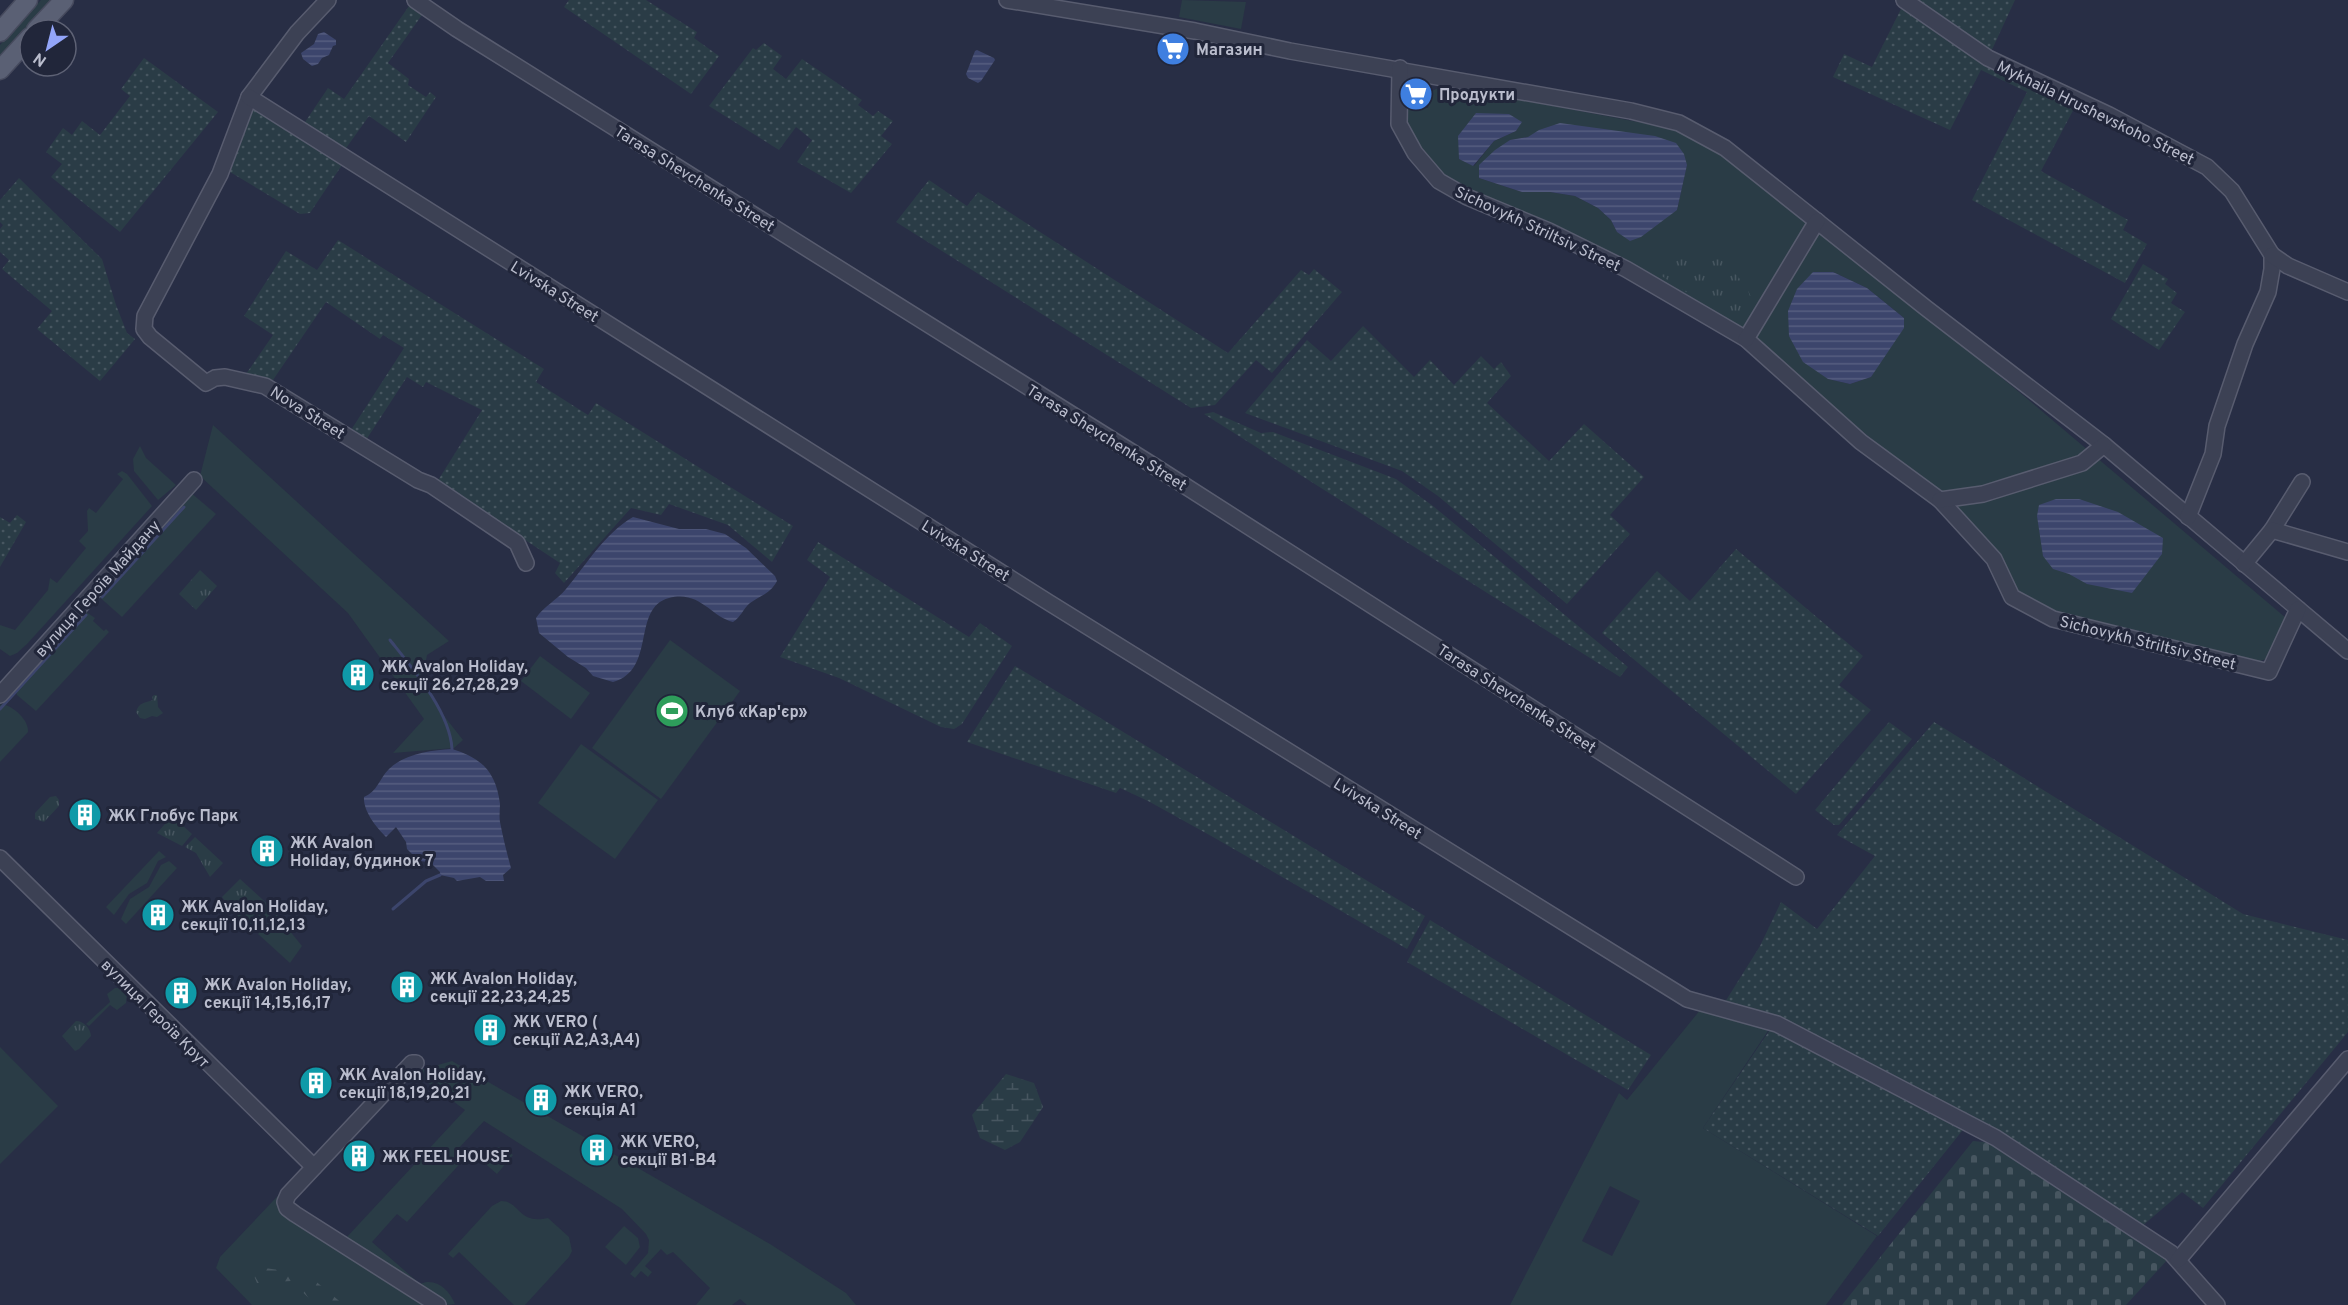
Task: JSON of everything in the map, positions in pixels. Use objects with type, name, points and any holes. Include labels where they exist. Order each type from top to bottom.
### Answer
[{"type":"main road","points":[[0,32],[28,0]]},
{"type":"main road","points":[[47,18],[64,0]]},
{"type":"main road","points":[[0,70],[18,50]]},
{"type":"street","points":[[249,97],[297,33],[328,0]]},
{"type":"street","name":"Tarasa Shevchenka Street","points":[[415,0],[457,29],[1174,479],[1796,877]]},
{"type":"street","points":[[1007,0],[1400,68],[1631,111],[1679,123],[1725,148],[1926,308],[2104,445],[2348,651]]},
{"type":"street","name":"Mykhaila Hrushevskoho Street","points":[[1904,0],[1988,58],[2109,115],[2207,166],[2232,191],[2272,255]]},
{"type":"street","name":"Sichovykh Striltsiv Street","points":[[1400,68],[1399,124],[1415,153],[1439,181],[1467,197],[1549,231],[1618,265],[1746,339],[1861,442],[1940,500],[1994,559],[2012,597],[2053,618],[2269,672],[2298,609]]},
{"type":"street","name":"Nova Street","points":[[249,97],[220,174],[145,316],[144,325],[147,334],[206,383],[215,378],[225,377],[266,386],[418,480],[431,485],[517,543],[526,563]]},
{"type":"street","name":"Lvivska Street","points":[[249,97],[1048,602],[1687,999],[1778,1024],[1996,1138],[2165,1248],[2217,1305]]},
{"type":"street","points":[[1746,339],[1816,221]]},
{"type":"street","points":[[2272,255],[2288,266],[2348,292]]},
{"type":"street","points":[[2188,517],[2213,454],[2217,426],[2245,344],[2268,292],[2272,255]]},
{"type":"street","points":[[1940,500],[1983,494],[2082,463],[2104,445]]},
{"type":"street","name":"вулиця Героїв Майдану","points":[[0,695],[194,480]]},
{"type":"street","points":[[2244,564],[2272,530],[2302,482]]},
{"type":"street","points":[[2272,530],[2348,552]]},
{"type":"street","name":"вулиця Героїв Крут","points":[[0,858],[314,1167]]},
{"type":"street","points":[[2178,1260],[2348,1059]]},
{"type":"street","points":[[416,1063],[412,1064],[314,1167],[288,1195],[285,1202],[287,1208],[295,1214],[438,1305]]},
{"type":"green space","points":[[41,0],[51,0],[35,18],[25,18]]},
{"type":"green space","points":[[569,0],[646,0],[697,32],[694,38],[719,56],[691,94],[564,7]]},
{"type":"green space","points":[[1182,0],[1246,2],[1241,29],[1179,17]]},
{"type":"green space","points":[[1914,0],[2015,0],[1990,54]]},
{"type":"green space","points":[[1904,3],[2077,103],[2041,171],[2128,220],[2123,230],[2147,244],[2125,283],[1972,200],[2027,92],[1981,70],[1950,130],[1833,77],[1844,54],[1872,67]]},
{"type":"green space","points":[[409,6],[422,15],[388,63],[409,79],[408,85],[426,97],[430,92],[436,97],[406,142],[369,116],[344,151],[303,125],[328,88],[344,99]]},
{"type":"green space","points":[[18,25],[18,36],[0,56],[0,45]]},
{"type":"green space","points":[[764,43],[782,56],[773,69],[786,79],[802,59],[862,100],[858,105],[873,116],[878,111],[893,121],[881,136],[892,144],[851,193],[797,162],[812,140],[796,127],[779,150],[709,106],[753,48],[756,50]]},
{"type":"green space","points":[[144,58],[218,112],[120,232],[51,177],[62,164],[46,152],[63,128],[72,135],[82,121],[100,135],[130,96],[121,89]]},
{"type":"green space","points":[[1438,88],[1495,95],[1675,129],[1722,154],[1852,255],[2024,396],[2286,618],[2266,659],[2254,663],[2049,612],[2015,592],[1937,493],[1741,331],[1459,186],[1438,169],[1414,141],[1405,118],[1403,104],[1428,108],[1432,91]],"holes":[[[1521,123],[1516,131],[1494,141],[1474,166],[1459,159]],[[1528,137],[1687,164],[1677,210],[1617,232],[1611,220],[1598,208],[1575,196],[1550,192],[1522,192],[1479,178],[1510,140]],[[1833,272],[1867,288],[1904,318],[1871,377],[1850,384],[1828,379]]]},
{"type":"green space","points":[[255,108],[342,165],[310,213],[300,214],[230,172],[249,114]]},
{"type":"green space","points":[[19,178],[102,259],[127,333],[135,339],[100,381],[37,329],[52,311],[2,269],[9,260],[0,252],[0,229],[3,225],[0,222],[0,200]]},
{"type":"green space","points":[[929,180],[967,206],[978,192],[1228,353],[1301,270],[1309,275],[1314,269],[1342,292],[1272,373],[1256,360],[1215,405],[1191,408],[896,222]]},
{"type":"green space","points":[[338,240],[544,369],[536,382],[588,415],[596,403],[793,526],[772,562],[728,525],[669,504],[661,515],[631,508],[564,583],[555,573],[560,563],[437,482],[482,410],[426,382],[423,387],[407,377],[366,440],[351,430],[404,348],[383,335],[380,339],[326,302],[273,380],[246,374],[273,335],[244,316],[286,251],[317,270]]},
{"type":"green space","points":[[1701,252],[1708,253],[1725,263],[1740,279],[1751,296],[1752,310],[1742,328],[1660,275],[1678,260]]},
{"type":"green space","points":[[2143,264],[2168,279],[2165,284],[2177,293],[2171,303],[2185,312],[2159,350],[2111,319]]},
{"type":"green space","points":[[1363,326],[1414,377],[1430,360],[1454,385],[1481,356],[1494,369],[1501,362],[1511,376],[1487,403],[1549,461],[1584,424],[1644,477],[1610,515],[1630,534],[1567,604],[1438,496],[1402,471],[1245,413],[1307,340],[1331,361]]},
{"type":"green space","points":[[1213,412],[1261,433],[1273,432],[1396,479],[1433,506],[1628,667],[1620,677],[1204,414]]},
{"type":"green space","points":[[213,425],[449,641],[427,655],[422,680],[441,712],[463,740],[454,748],[393,753],[424,719],[348,613],[200,476]]},
{"type":"green space","points":[[140,446],[146,458],[176,485],[158,500],[134,471],[133,459]]},
{"type":"green space","points":[[122,471],[127,474],[152,506],[27,644],[10,656],[0,649],[0,625],[15,630],[48,590],[50,578],[57,583],[86,548],[79,541],[88,531],[87,511],[89,508],[96,513],[123,479],[117,474]]},
{"type":"green space","points":[[190,492],[216,514],[122,617],[96,594]]},
{"type":"green space","points":[[17,515],[26,522],[0,567],[0,517],[10,523]]},
{"type":"green space","points":[[818,542],[969,637],[980,623],[1012,646],[962,724],[954,729],[941,727],[839,678],[780,657],[830,577],[807,560]]},
{"type":"green space","points":[[1736,549],[1863,656],[1839,685],[1871,710],[1796,794],[1602,633],[1657,571],[1690,601]]},
{"type":"green space","points":[[200,570],[217,586],[196,610],[179,594]]},
{"type":"green space","points":[[83,610],[95,618],[93,621],[104,631],[106,629],[109,632],[36,711],[17,695],[15,689]]},
{"type":"green space","name":"Клуб «Кар'єр»","points":[[670,640],[740,691],[661,799],[592,748]]},
{"type":"green space","points":[[540,656],[590,693],[571,719],[521,681]]},
{"type":"green space","points":[[1015,666],[1425,916],[1407,949],[1148,801],[1120,788],[1116,793],[967,742]]},
{"type":"green space","points":[[154,695],[157,695],[158,707],[163,713],[157,717],[140,718],[136,712],[137,709],[143,703],[153,700]]},
{"type":"green space","points":[[0,705],[20,714],[28,727],[28,732],[0,762]]},
{"type":"green space","points":[[1889,722],[1912,739],[1839,825],[1834,825],[1815,810]]},
{"type":"green space","points":[[1934,722],[2243,914],[2348,940],[2348,1032],[2203,1208],[2182,1192],[2141,1227],[1988,1124],[1970,1121],[1878,1236],[1703,1128],[1778,1018],[1725,1002],[1760,946],[1781,902],[1817,929],[1875,856],[1837,835]]},
{"type":"green space","points":[[581,744],[658,800],[615,859],[538,803]]},
{"type":"green space","points":[[56,796],[59,806],[44,822],[35,819],[35,813],[50,797]]},
{"type":"green space","points":[[172,816],[192,834],[182,846],[157,833]]},
{"type":"green space","points":[[195,837],[223,863],[210,877],[196,853],[185,847]]},
{"type":"green space","points":[[159,851],[166,857],[158,861],[147,883],[129,894],[114,915],[106,907]]},
{"type":"green space","points":[[169,861],[177,868],[126,924],[121,919],[130,899],[149,887],[161,865]]},
{"type":"green space","points":[[240,879],[274,910],[254,932],[236,915],[222,897]]},
{"type":"green space","points":[[276,914],[302,946],[290,963],[258,934]]},
{"type":"green space","points":[[1430,920],[1651,1055],[1628,1090],[1407,962]]},
{"type":"green space","points":[[115,988],[127,996],[126,1003],[117,1010],[110,1005],[89,1026],[86,1024],[110,1002],[107,994]]},
{"type":"green space","points":[[1701,1009],[1770,1028],[1703,1128],[1877,1236],[1826,1305],[1510,1305],[1619,1093],[1627,1100]],"holes":[[[1610,1186],[1640,1201],[1612,1256],[1582,1241]]]},
{"type":"green space","points":[[76,1021],[86,1026],[91,1036],[75,1051],[62,1036]]},
{"type":"green space","points":[[0,1047],[58,1106],[0,1164]]},
{"type":"green space","points":[[452,1061],[770,1244],[846,1293],[856,1305],[747,1305],[740,1299],[732,1305],[696,1305],[710,1288],[673,1252],[667,1255],[661,1249],[645,1266],[652,1272],[648,1277],[641,1271],[635,1278],[630,1274],[648,1253],[649,1240],[622,1209],[484,1121],[458,1149],[466,1157],[407,1222],[397,1214],[372,1242],[420,1284],[436,1283],[445,1289],[455,1304],[445,1305],[346,1238],[465,1110],[413,1072]]},
{"type":"green space","points":[[1006,1074],[1034,1083],[1043,1107],[1020,1142],[1005,1150],[980,1138],[972,1115]]},
{"type":"green space","points":[[1973,1141],[1994,1143],[2169,1258],[2126,1305],[1842,1305]]},
{"type":"green space","points":[[499,1147],[505,1148],[513,1155],[497,1174],[482,1161],[491,1150]]},
{"type":"green space","points":[[307,1165],[283,1198],[425,1305],[252,1305],[216,1268],[220,1257]]},
{"type":"green space","points":[[501,1201],[512,1205],[525,1216],[538,1219],[548,1218],[569,1237],[572,1251],[569,1257],[525,1305],[514,1305],[459,1252],[453,1258],[448,1254],[492,1206]]},
{"type":"green space","points":[[624,1226],[638,1238],[640,1247],[626,1265],[605,1247]]},
{"type":"green space","points":[[250,1266],[307,1274],[344,1305],[316,1305],[291,1281],[257,1283]]},
{"type":"water","points":[[324,32],[336,40],[336,45],[333,46],[329,55],[312,66],[303,59],[301,53],[314,44],[318,34]]},
{"type":"water","points":[[977,50],[995,60],[978,83],[968,78],[966,74]]},
{"type":"water","points":[[1476,113],[1509,114],[1522,122],[1516,131],[1494,141],[1473,166],[1459,159],[1458,136]]},
{"type":"water","points":[[1560,123],[1655,136],[1676,143],[1684,154],[1687,165],[1677,210],[1641,237],[1630,241],[1617,232],[1611,220],[1598,208],[1575,196],[1550,192],[1522,192],[1479,178],[1479,165],[1495,150],[1510,140],[1528,137],[1539,130]]},
{"type":"water","points":[[1813,272],[1833,272],[1867,288],[1904,318],[1904,328],[1871,377],[1850,384],[1828,379],[1803,362],[1789,336],[1788,311],[1797,289]]},
{"type":"water","points":[[2056,499],[2079,499],[2118,512],[2163,538],[2162,554],[2132,593],[2087,584],[2069,574],[2053,569],[2043,556],[2037,516],[2039,505]]},
{"type":"water","points":[[633,517],[679,529],[706,529],[725,534],[746,548],[775,576],[777,581],[768,591],[750,603],[733,622],[689,598],[669,598],[657,604],[650,614],[635,665],[626,675],[613,682],[593,676],[586,668],[568,657],[539,633],[536,618],[566,589],[613,532]]},
{"type":"water","points":[[452,749],[479,762],[486,768],[495,783],[500,804],[500,822],[511,868],[503,875],[504,881],[486,881],[480,877],[457,881],[454,878],[440,875],[440,872],[430,862],[419,861],[407,849],[406,842],[396,827],[386,837],[374,824],[366,808],[364,797],[372,792],[395,764],[418,754]]},
{"type":"waterway","points":[[102,597],[184,507]]},
{"type":"waterway","points":[[0,709],[86,615]]},
{"type":"waterway","points":[[390,640],[438,706],[450,735],[452,749]]},
{"type":"waterway","points":[[393,909],[426,881],[440,875]]},
{"type":"place","name":"Магазин","points":[[1173,49]]},
{"type":"place","name":"Продукти","points":[[1416,94]]},
{"type":"place","name":"ЖК Avalon Holiday, секції 26,27,28,29","points":[[358,675]]},
{"type":"place","name":"Клуб «Кар'єр»","points":[[672,711]]},
{"type":"place","name":"ЖК Глобус Парк","points":[[85,815]]},
{"type":"place","name":"ЖК Avalon Holiday, будинок 7","points":[[267,851]]},
{"type":"place","name":"ЖК Avalon Holiday, секції 10,11,12,13","points":[[158,915]]},
{"type":"place","name":"ЖК Avalon Holiday, секції 22,23,24,25","points":[[407,987]]},
{"type":"place","name":"ЖК Avalon Holiday, секції 14,15,16,17","points":[[181,993]]},
{"type":"place","name":"ЖК VERO ( секції А2,А3,А4)","points":[[490,1030]]},
{"type":"place","name":"ЖК Avalon Holiday, секції 18,19,20,21","points":[[316,1083]]},
{"type":"place","name":"ЖК VERO, секція А1","points":[[541,1100]]},
{"type":"place","name":"ЖК VERO, секції В1-В4","points":[[597,1150]]},
{"type":"place","name":"ЖК FEEL HOUSE","points":[[359,1156]]}]
